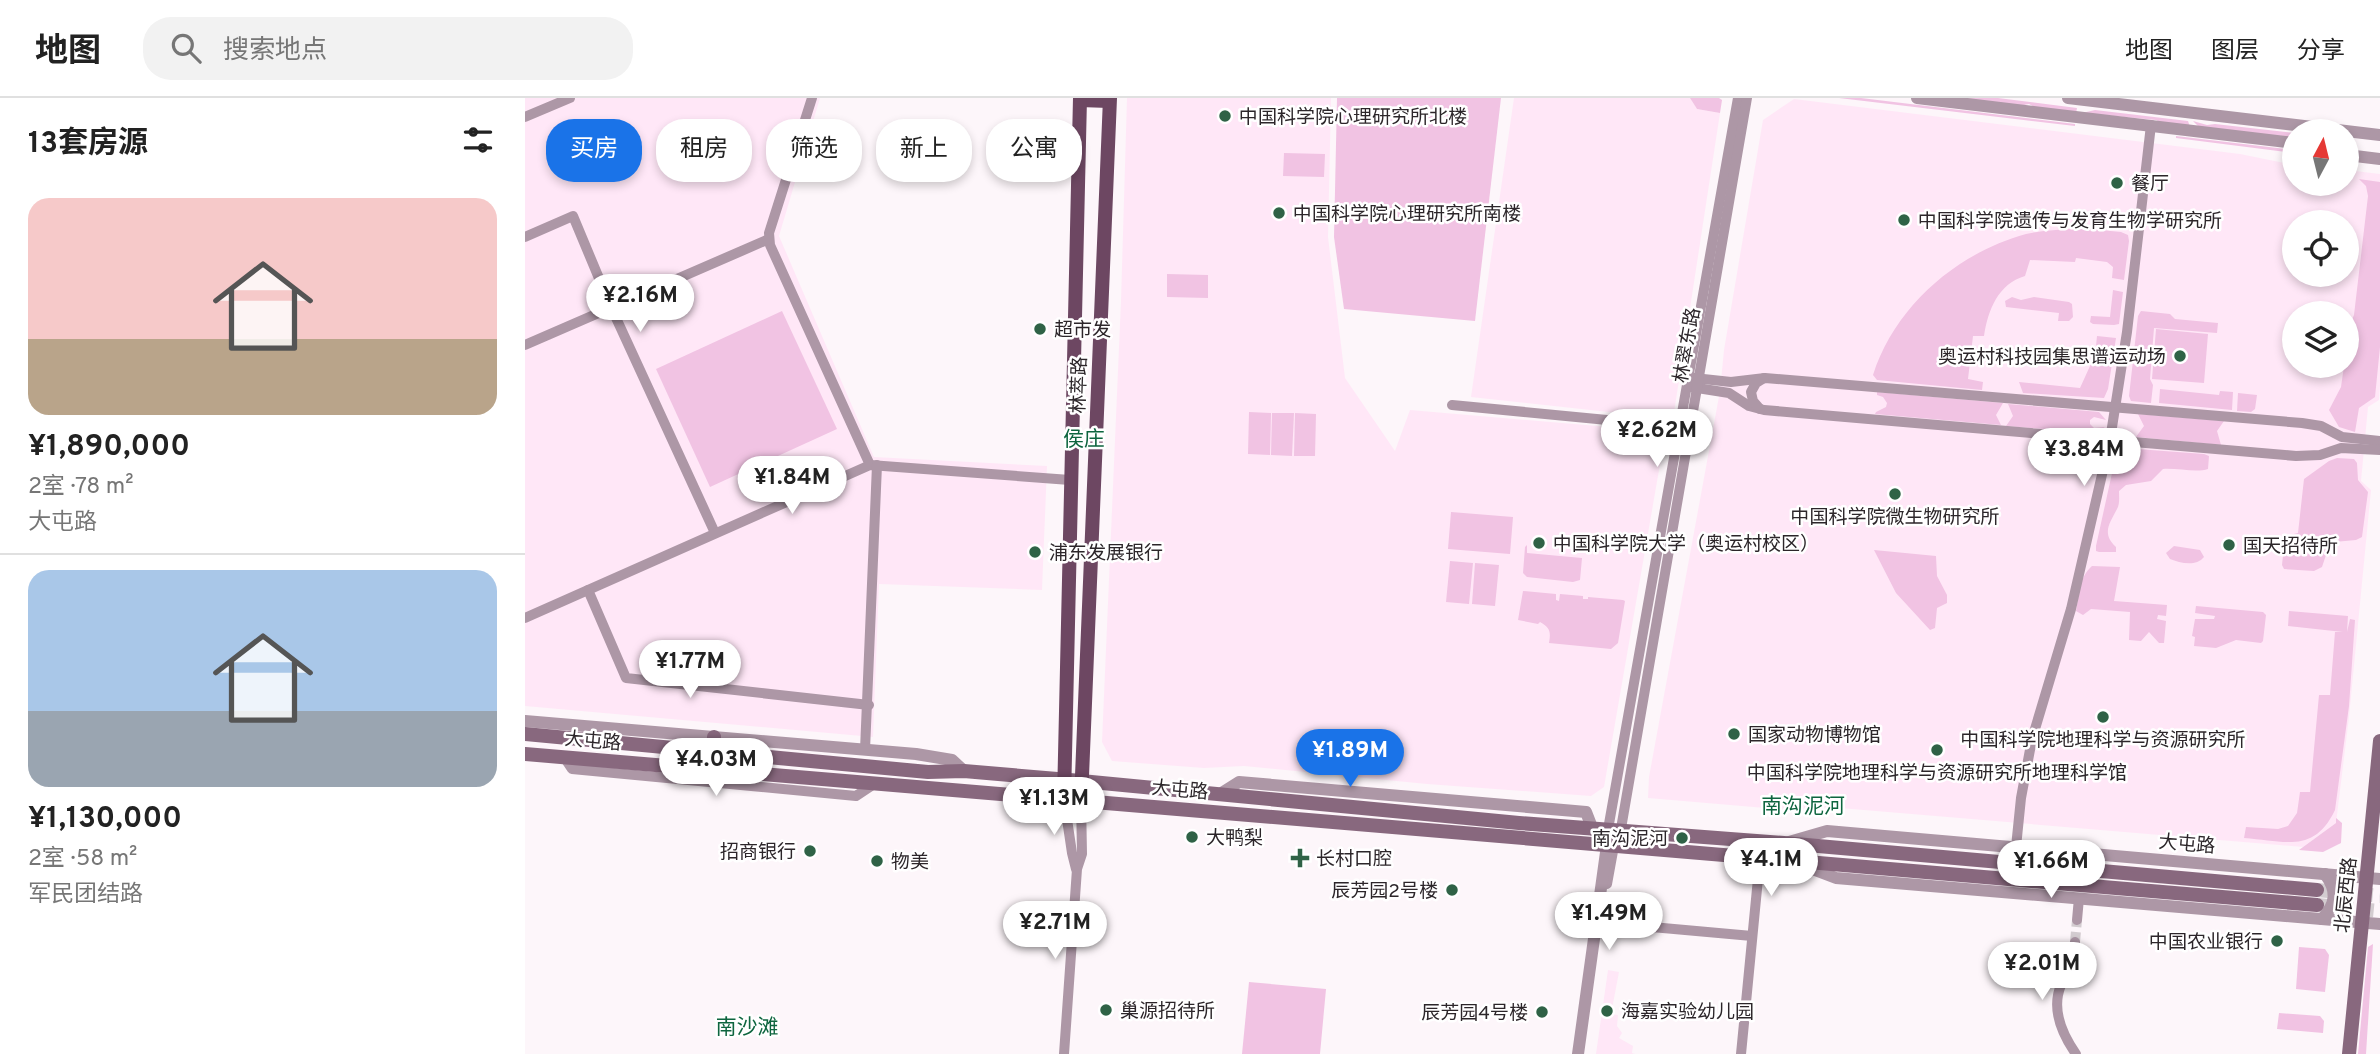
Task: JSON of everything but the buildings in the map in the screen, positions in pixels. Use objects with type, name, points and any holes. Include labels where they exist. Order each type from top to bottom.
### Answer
[{"type":"main road","points":[[1080,99],[1109,99]]},
{"type":"main road","name":"林萃路","points":[[1064,799],[1080,99]]},
{"type":"main road","name":"林萃路","points":[[1081,800],[1109,99]]},
{"type":"main road","name":"大屯路","points":[[525,734],[928,772],[964,771],[1081,780],[1609,838],[1760,858],[2318,905]]},
{"type":"main road","points":[[713,753],[714,737]]},
{"type":"main road","name":"北辰西路","points":[[2349,1054],[2362,923],[2373,879],[2380,741]]},
{"type":"main road","points":[[1064,747],[1083,748]]},
{"type":"main road","name":"大屯路","points":[[525,754],[1064,799],[1609,838],[1784,843],[2318,905]]},
{"type":"street","points":[[525,117],[570,98]]},
{"type":"street","points":[[813,98],[769,233],[769,245],[874,465],[869,705],[865,750]]},
{"type":"street","name":"林翠东路","points":[[1609,838],[1680,427],[1693,382],[1738,98]]},
{"type":"street","name":"林翠东路","points":[[1609,838],[1747,98]]},
{"type":"street","points":[[1917,98],[2282,142]]},
{"type":"street","points":[[2068,98],[2375,134],[2374,153]]},
{"type":"street","points":[[2016,848],[2021,798],[2032,739],[2071,609],[2116,408],[2151,125]]},
{"type":"street","points":[[2359,156],[2380,159]]},
{"type":"street","points":[[525,237],[573,216],[611,307],[715,533]]},
{"type":"street","points":[[525,345],[769,239]]},
{"type":"street","points":[[1760,409],[1753,401],[1751,392],[1756,383],[1765,377]]},
{"type":"street","points":[[1693,382],[1731,383],[1765,377],[2302,423],[2328,429],[2342,437],[2380,441]]},
{"type":"street","points":[[1693,382],[1734,394],[1749,406],[1760,409],[2296,456],[2325,453],[2341,448],[2380,450]]},
{"type":"street","points":[[1452,405],[1680,427]]},
{"type":"street","points":[[2325,453],[2329,442],[2328,429]]},
{"type":"street","points":[[525,618],[874,465],[1070,480]]},
{"type":"street","points":[[588,590],[626,678],[869,705]]},
{"type":"street","points":[[525,721],[916,754],[951,760],[964,771]]},
{"type":"street","points":[[1064,799],[1076,869],[1064,1054]]},
{"type":"street","points":[[1076,869],[1082,854],[1081,800]]},
{"type":"street","name":"大屯路","points":[[1784,843],[1827,831],[2373,879]]},
{"type":"street","points":[[1578,1054],[1609,838]]},
{"type":"street","points":[[1578,1054],[1609,838]]},
{"type":"street","points":[[1741,1054],[1760,858]]},
{"type":"street","name":"大屯路","points":[[1789,860],[1836,878],[2079,898],[2318,905],[2362,923],[2380,924]]},
{"type":"street","points":[[2318,905],[2331,909],[2333,884],[2325,874]]},
{"type":"street","points":[[2077,920],[2079,898]]},
{"type":"street","points":[[1599,922],[1752,936]]},
{"type":"street","points":[[2075,942],[2071,963],[2060,987],[2058,1002],[2059,1021],[2065,1039],[2075,1054]]},
{"type":"shaded area","points":[[525,98],[820,98],[814,119],[766,119],[766,182],[795,182],[779,236],[874,457],[1047,466],[1042,590],[879,584],[873,737],[525,706]]},
{"type":"shaded area","points":[[1127,98],[1331,98],[1328,237],[1345,378],[1395,451],[1410,410],[1668,432],[1659,470],[1604,787],[1591,796],[1427,784],[1244,766],[1204,768],[1112,761],[1102,742]]},
{"type":"shaded area","points":[[1337,98],[1501,98],[1475,321],[1344,309],[1334,237]]},
{"type":"shaded area","points":[[1514,98],[1690,98],[1697,109],[1720,113],[1673,419],[1471,397]]},
{"type":"shaded area","points":[[1690,98],[1719,98],[1722,100],[1720,113],[1697,109]]},
{"type":"shaded area","points":[[1839,98],[1861,98],[2075,126]]},
{"type":"shaded area","points":[[1948,98],[1998,98],[2077,108],[2076,114],[2036,108],[2029,104],[2019,106]]},
{"type":"shaded area","points":[[1794,99],[2240,154],[2282,163],[2282,196],[2359,196],[2359,171],[2380,174],[2379,400],[2368,407],[2361,481],[2371,490],[2336,823],[2303,847],[1840,808],[1788,810],[1648,798],[1649,777],[1720,391],[1724,350],[1763,120]]},
{"type":"shaded area","points":[[2095,110],[2188,121],[2190,127],[2156,120],[2082,113]]},
{"type":"shaded area","points":[[2193,121],[2207,125],[2282,132],[2282,138],[2200,128]]},
{"type":"shaded area","points":[[2176,138],[2282,149],[2282,151]]},
{"type":"shaded area","points":[[1284,153],[1325,154],[1324,177],[1283,176]]},
{"type":"shaded area","points":[[2359,179],[2380,182],[2380,347],[2375,397],[2359,408],[2355,432],[2339,427],[2329,410],[2341,387],[2342,378],[2359,378],[2359,301],[2356,301],[2368,196],[2366,186]]},
{"type":"shaded area","points":[[2080,228],[2128,235],[2124,280],[2112,278],[2113,267],[2107,262],[2076,258],[2075,262],[2030,260],[2025,276],[2008,285],[1996,299],[1984,336],[1973,336],[1968,379],[1983,382],[1982,390],[1877,380],[1873,375],[1896,327],[1913,305],[1953,269],[1976,254],[2026,234]]},
{"type":"shaded area","points":[[1167,274],[1208,275],[1208,298],[1167,297]]},
{"type":"shaded area","points":[[2113,290],[2123,292],[2119,324],[2093,324],[2090,322],[2091,316],[2110,317]]},
{"type":"shaded area","points":[[2012,297],[2021,300],[2034,297],[2069,302],[2072,304],[2073,317],[2069,321],[2058,321],[2059,313],[2006,307],[2005,301]]},
{"type":"shaded area","points":[[782,311],[837,429],[710,487],[656,369]]},
{"type":"shaded area","points":[[2141,311],[2170,314],[2175,319],[2218,323],[2217,333],[2154,328],[2151,403],[2131,401],[2129,396],[2138,316]]},
{"type":"shaded area","name":"奥运村科技园集思谱运动场","points":[[2156,329],[2208,334],[2204,383],[2152,379]]},
{"type":"shaded area","points":[[2097,336],[2116,338],[2108,389],[2104,398],[2023,393],[2019,382],[2080,388],[2095,355]]},
{"type":"shaded area","points":[[2160,389],[2219,395],[2220,391],[2233,392],[2232,410],[2159,403]]},
{"type":"shaded area","points":[[1877,392],[2003,403],[1996,415],[2001,425],[1875,414],[1886,407],[1887,403]]},
{"type":"shaded area","points":[[2238,393],[2257,395],[2255,409],[2251,412],[2237,411]]},
{"type":"shaded area","points":[[2008,404],[2099,412],[2106,420],[2094,417],[2090,424],[2094,428],[2105,427],[2096,433],[2006,426],[2013,416]]},
{"type":"shaded area","points":[[1249,412],[1271,413],[1270,455],[1248,454]]},
{"type":"shaded area","points":[[1272,413],[1294,413],[1292,456],[1271,455]]},
{"type":"shaded area","points":[[1295,413],[1316,414],[1315,456],[1294,456]]},
{"type":"shaded area","points":[[2138,414],[2224,421],[2217,431],[2221,445],[2136,437],[2144,426]]},
{"type":"shaded area","points":[[2124,448],[2204,454],[2209,456],[2208,469],[2163,469],[2151,481],[2126,485],[2119,491],[2119,505],[2108,528],[2116,552],[2099,552],[2096,551],[2096,546],[2116,455]]},
{"type":"shaded area","points":[[2337,458],[2354,459],[2357,463],[2358,480],[2368,492],[2362,537],[2334,542],[2329,546],[2322,567],[2314,571],[2284,569],[2282,565],[2285,536],[2298,533],[2304,479]]},
{"type":"shaded area","points":[[1451,512],[1513,517],[1510,554],[1448,549]]},
{"type":"shaded area","points":[[1527,545],[1527,553],[1582,558],[1580,580],[1573,582],[1527,577],[1523,573]]},
{"type":"shaded area","points":[[2174,546],[2200,550],[2204,557],[2192,563],[2170,559],[2166,553]]},
{"type":"shaded area","points":[[1874,550],[1936,556],[1937,576],[1947,595],[1947,603],[1937,608],[1935,628],[1930,630],[1896,593]]},
{"type":"shaded area","points":[[1450,561],[1473,563],[1469,604],[1446,602]]},
{"type":"shaded area","points":[[1475,563],[1499,565],[1495,606],[1472,604]]},
{"type":"shaded area","points":[[2092,566],[2120,567],[2114,601],[2167,605],[2166,616],[2158,615],[2157,619],[2166,621],[2164,643],[2159,643],[2149,632],[2141,641],[2129,640],[2130,612],[2091,609],[2083,615],[2076,611],[2082,581]]},
{"type":"shaded area","points":[[1523,591],[1556,594],[1556,600],[1559,601],[1560,594],[1583,596],[1583,599],[1588,597],[1625,601],[1618,643],[1611,649],[1549,643],[1549,630],[1543,624],[1518,620]]},
{"type":"shaded area","points":[[2196,606],[2263,612],[2266,615],[2263,641],[2236,640],[2216,648],[2194,646],[2195,637],[2192,636],[2195,619],[2214,619],[2215,616],[2195,613]]},
{"type":"shaded area","points":[[2289,611],[2348,616],[2347,632],[2350,619],[2355,620],[2349,706],[2335,810],[2327,824],[2308,839],[2285,842],[2244,838],[2246,827],[2278,829],[2288,826],[2297,813],[2300,792],[2310,792],[2319,695],[2330,695],[2335,632],[2343,632],[2288,626]]},
{"type":"shaded area","points":[[2336,818],[2342,823],[2341,843],[2323,852],[2299,850],[2336,823]]},
{"type":"shaded area","points":[[2373,944],[2366,1054],[2358,1054],[2368,947]]},
{"type":"shaded area","points":[[2299,947],[2325,949],[2329,955],[2325,992],[2296,989]]},
{"type":"shaded area","name":"海嘉实验幼儿园","points":[[1608,970],[1619,972],[1611,1014],[1618,1015],[1617,1026],[1622,1033],[1619,1038],[1633,1046],[1632,1053],[1635,1054],[1596,1054]]},
{"type":"shaded area","points":[[1249,982],[1326,989],[1320,1054],[1242,1054]]},
{"type":"shaded area","points":[[2279,1013],[2320,1016],[2324,1021],[2323,1033],[2277,1029]]},
{"type":"tunnel","points":[[2317,890],[2380,896]]},
{"type":"tunnel","points":[[2318,905],[2380,911]]},
{"type":"tunnel","points":[[2075,942],[2077,920]]},
{"type":"place","name":"中国科学院心理研究所北楼","points":[[1225,116]]},
{"type":"place","name":"餐厅","points":[[2117,183]]},
{"type":"place","name":"中国科学院心理研究所南楼","points":[[1279,213]]},
{"type":"place","name":"中国科学院遗传与发育生物学研究所","points":[[1904,220]]},
{"type":"place","name":"超市发","points":[[1040,329]]},
{"type":"place","name":"奥运村科技园集思谱运动场","points":[[2180,356]]},
{"type":"place","name":"中国科学院微生物研究所","points":[[1895,494]]},
{"type":"place","name":"中国科学院大学（奥运村校区）","points":[[1539,543]]},
{"type":"place","name":"国天招待所","points":[[2229,545]]},
{"type":"place","name":"浦东发展银行","points":[[1035,552]]},
{"type":"place","name":"中国科学院地理科学与资源研究所","points":[[2103,717]]},
{"type":"place","name":"国家动物博物馆","points":[[1734,734]]},
{"type":"place","name":"中国科学院地理科学与资源研究所地理科学馆","points":[[1937,750]]},
{"type":"place","name":"大鸭梨","points":[[1192,837]]},
{"type":"place","name":"南沟泥河","points":[[1682,838]]},
{"type":"place","name":"招商银行","points":[[810,851]]},
{"type":"place","name":"长村口腔","points":[[1300,858]]},
{"type":"place","name":"物美","points":[[877,861]]},
{"type":"place","name":"辰芳园2号楼","points":[[1452,890]]},
{"type":"place","name":"中国农业银行","points":[[2277,941]]},
{"type":"place","name":"巢源招待所","points":[[1106,1010]]},
{"type":"place","name":"海嘉实验幼儿园","points":[[1607,1011]]},
{"type":"place","name":"辰芳园4号楼","points":[[1542,1012]]},
{"type":"district","name":"侯庄","points":[[1084,439]]},
{"type":"district","name":"南沟泥河","points":[[1803,806]]},
{"type":"district","name":"南沙滩","points":[[747,1027]]}]
